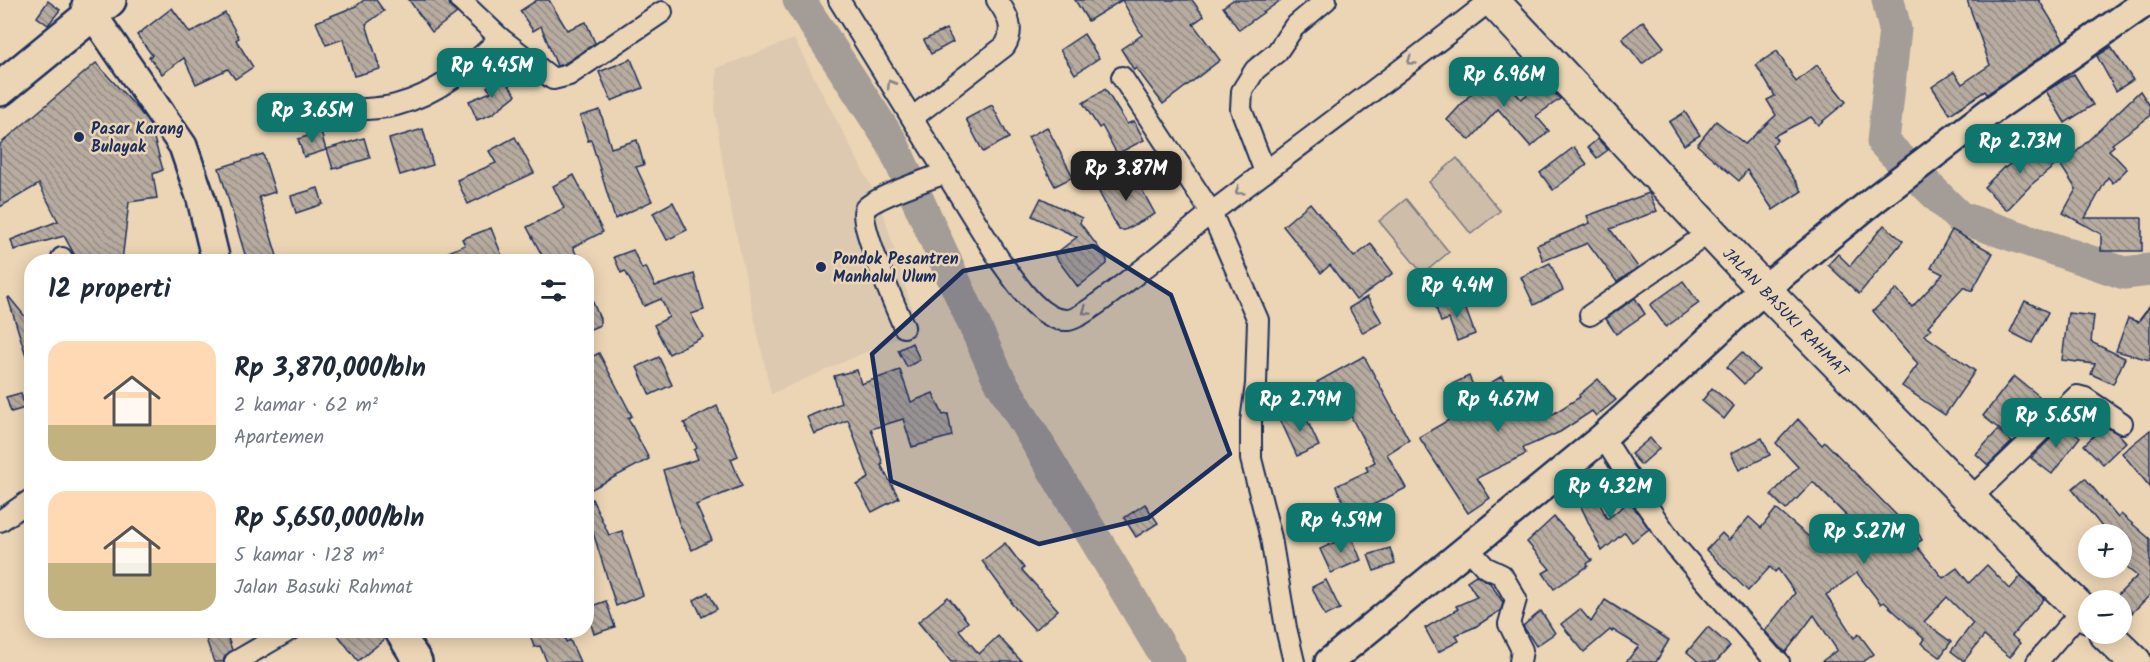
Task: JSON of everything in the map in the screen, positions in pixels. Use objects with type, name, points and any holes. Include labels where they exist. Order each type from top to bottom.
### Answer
[{"type":"highway","points":[[0,73],[92,4]]},
{"type":"highway","points":[[0,89],[92,4]]},
{"type":"main road","name":"JALAN BASUKI RAHMAT","points":[[1492,0],[1764,289],[2078,607]]},
{"type":"main road","points":[[2116,644],[2135,662]]},
{"type":"street","points":[[460,0],[500,38],[549,77],[556,79],[569,75],[662,12]]},
{"type":"street","points":[[839,0],[999,259],[1026,296],[1038,307],[1059,319],[1073,319],[1164,254],[1212,212],[1492,0]]},
{"type":"street","points":[[912,118],[1007,44],[1010,35],[1010,21],[997,0]]},
{"type":"street","points":[[1265,172],[1241,109],[1242,91],[1255,70],[1277,52],[1294,27],[1326,0]]},
{"type":"street","points":[[1329,662],[1602,436],[1764,289],[1875,199],[1992,110],[2149,0]]},
{"type":"street","points":[[92,4],[183,146],[201,199],[214,254]]},
{"type":"street","points":[[281,115],[364,110],[398,104],[428,91],[469,67],[500,38]]},
{"type":"street","points":[[1122,77],[1212,212],[1258,320],[1256,384],[1251,422],[1251,459],[1271,538],[1294,662]]},
{"type":"street","points":[[904,327],[873,251],[864,222],[864,212],[870,204],[946,172]]},
{"type":"street","points":[[1590,315],[1710,232]]},
{"type":"street","points":[[1971,498],[2077,396],[2085,398],[2122,423]]},
{"type":"street","points":[[1602,436],[1675,546],[1772,657],[1779,662]]},
{"type":"street","points":[[0,521],[24,504]]},
{"type":"street","points":[[1468,548],[1485,567],[1502,575],[1516,598],[1509,624],[1522,650],[1520,662]]},
{"type":"street","points":[[2037,662],[2078,621]]},
{"type":"street","points":[[235,662],[276,638]]},
{"type":"street","points":[[403,638],[418,662]]},
{"type":"highlighted area","points":[[1093,246],[1171,295],[1230,454],[1148,518],[1039,544],[891,481],[872,354],[963,271]]},
{"type":"shaded area","name":"Pondok Pesantren Manhalul Ulum","points":[[794,39],[881,205],[918,329],[771,394],[728,196],[715,112],[717,68]]},
{"type":"shaded area","points":[[1457,158],[1500,211],[1471,234],[1429,182]]},
{"type":"shaded area","points":[[1406,199],[1449,252],[1423,274],[1379,221]]},
{"type":"building","points":[[364,0],[376,0],[384,11],[366,24],[380,69],[354,76],[343,39],[326,45],[316,22],[356,6]]},
{"type":"building","points":[[409,0],[448,0],[451,8],[457,13],[432,32]]},
{"type":"building","points":[[537,0],[549,0],[567,30],[586,22],[595,43],[564,64],[557,66],[541,26],[533,31],[520,11]]},
{"type":"building","points":[[1075,0],[1122,0],[1088,21]]},
{"type":"building","points":[[1122,0],[1192,0],[1204,16],[1193,24],[1220,60],[1163,104],[1136,68],[1134,70],[1121,49],[1142,35]]},
{"type":"building","points":[[1233,0],[1281,0],[1239,30],[1223,7]]},
{"type":"building","points":[[1967,0],[2039,0],[2064,41],[1987,94],[1985,91],[1950,114],[1932,87],[1954,72],[1962,84],[1990,65]]},
{"type":"building","points":[[48,1],[60,10],[48,25],[37,17]]},
{"type":"building","points":[[172,8],[190,33],[225,13],[239,38],[236,40],[253,67],[235,79],[228,69],[196,84],[184,58],[162,74],[149,57],[152,55],[137,35]]},
{"type":"building","points":[[1643,21],[1664,47],[1642,64],[1622,38]]},
{"type":"building","points":[[946,29],[953,42],[931,54],[924,40]]},
{"type":"building","points":[[1084,34],[1099,58],[1075,74],[1060,50]]},
{"type":"building","points":[[2111,47],[2133,80],[2116,91],[2097,56]]},
{"type":"building","points":[[1777,51],[1796,82],[1817,65],[1846,102],[1818,125],[1811,117],[1774,136],[1777,140],[1772,145],[1802,191],[1773,210],[1747,170],[1739,181],[1697,145],[1716,121],[1745,144],[1776,115],[1767,100],[1775,96],[1756,65]]},
{"type":"building","points":[[631,59],[643,88],[611,101],[599,72]]},
{"type":"building","name":"Pasar Karang Bulayak","points":[[96,63],[139,110],[155,133],[153,135],[163,170],[153,174],[157,198],[129,202],[123,254],[74,254],[64,236],[14,250],[11,240],[58,221],[39,184],[0,207],[0,144]]},
{"type":"building","points":[[1495,69],[1521,99],[1544,82],[1560,99],[1536,116],[1549,131],[1531,147],[1498,109],[1470,140],[1447,120],[1477,85]]},
{"type":"building","points":[[2074,74],[2093,105],[2065,123],[2046,91]]},
{"type":"building","points":[[502,76],[516,95],[492,114],[477,120],[469,101],[491,92],[487,87]]},
{"type":"building","points":[[1105,89],[1127,124],[1134,121],[1144,140],[1117,154],[1102,126],[1099,128],[1083,103]]},
{"type":"building","points":[[2140,91],[2150,106],[2150,116],[2112,144],[2114,146],[2109,150],[2127,169],[2113,183],[2108,177],[2085,218],[2142,218],[2142,251],[2101,251],[2101,234],[2063,213],[2076,189],[2060,164],[2071,157]]},
{"type":"building","points":[[992,105],[1009,138],[983,152],[966,119]]},
{"type":"building","points":[[600,110],[611,148],[637,140],[644,165],[636,167],[652,201],[615,219],[591,140],[588,141],[580,116]]},
{"type":"building","points":[[1685,112],[1700,135],[1684,145],[1669,122]]},
{"type":"building","points":[[1047,127],[1073,177],[1055,186],[1028,137]]},
{"type":"building","points":[[423,129],[433,165],[400,175],[389,139]]},
{"type":"building","points":[[321,132],[326,150],[304,157],[298,139]]},
{"type":"building","points":[[515,137],[534,173],[468,204],[457,180],[496,163],[489,151]]},
{"type":"building","points":[[364,138],[370,158],[333,169],[327,149]]},
{"type":"building","points":[[1598,139],[1608,150],[1597,158],[1588,147]]},
{"type":"building","points":[[2038,140],[2057,164],[2032,184],[2007,210],[1984,187],[2004,167]]},
{"type":"building","points":[[1574,147],[1587,164],[1553,190],[1540,173]]},
{"type":"building","points":[[263,154],[275,192],[259,197],[276,254],[245,254],[219,168]]},
{"type":"building","points":[[1132,171],[1155,214],[1125,230],[1119,230],[1098,190]]},
{"type":"building","points":[[574,175],[603,232],[573,247],[576,254],[541,254],[527,227],[564,208],[553,186]]},
{"type":"building","points":[[318,188],[323,204],[296,213],[291,196]]},
{"type":"building","points":[[1649,193],[1657,211],[1610,229],[1638,267],[1617,282],[1588,243],[1543,261],[1537,245],[1590,223],[1587,216]]},
{"type":"building","points":[[1041,198],[1082,218],[1080,223],[1107,259],[1107,264],[1078,287],[1054,255],[1077,237],[1032,216]]},
{"type":"building","points":[[673,202],[687,230],[667,240],[653,213]]},
{"type":"building","points":[[1310,203],[1354,257],[1371,244],[1393,273],[1356,300],[1330,265],[1321,273],[1283,226]]},
{"type":"building","points":[[1884,225],[1903,241],[1859,294],[1828,265],[1838,254],[1850,266]]},
{"type":"building","points":[[491,228],[501,254],[444,254],[465,245],[462,239]]},
{"type":"building","points":[[1952,230],[1993,253],[1972,291],[1964,287],[1928,326],[1931,329],[1924,335],[1975,371],[1945,415],[1902,386],[1918,364],[1873,311],[1897,289],[1912,307],[1943,274],[1931,268]]},
{"type":"building","points":[[633,250],[642,269],[646,267],[655,286],[694,274],[704,310],[691,314],[703,337],[669,354],[654,325],[669,317],[661,299],[644,306],[625,271],[621,273],[614,257]]},
{"type":"building","points":[[1550,263],[1563,290],[1534,305],[1521,277]]},
{"type":"building","points":[[1683,281],[1699,303],[1666,327],[1650,305]]},
{"type":"building","points":[[1367,297],[1382,322],[1363,333],[1349,308]]},
{"type":"building","points":[[8,298],[24,315],[24,349]]},
{"type":"building","points":[[1635,298],[1645,314],[1616,334],[1606,319]]},
{"type":"building","points":[[1462,299],[1475,334],[1457,341],[1449,319],[1441,322],[1436,308]]},
{"type":"building","points":[[2025,301],[2048,312],[2032,343],[2010,332]]},
{"type":"building","points":[[594,305],[600,319],[600,325],[594,328]]},
{"type":"building","points":[[2150,306],[2150,360],[2116,351],[2128,318],[2138,322]]},
{"type":"building","points":[[2068,313],[2094,316],[2091,342],[2125,358],[2113,384],[2091,374],[2095,364],[2062,360]]},
{"type":"building","points":[[912,343],[920,360],[907,367],[898,350]]},
{"type":"building","points":[[1742,352],[1759,370],[1744,384],[1727,367]]},
{"type":"building","points":[[599,353],[632,416],[628,418],[649,459],[594,488],[594,356]]},
{"type":"building","points":[[1364,356],[1409,440],[1387,454],[1406,488],[1350,517],[1336,486],[1368,471],[1366,467],[1375,462],[1341,398],[1329,404],[1317,382]]},
{"type":"building","points":[[659,357],[672,385],[650,395],[637,367]]},
{"type":"building","points":[[857,370],[861,384],[900,370],[911,402],[933,393],[943,415],[948,414],[952,436],[912,447],[903,419],[871,429],[883,464],[881,465],[899,498],[872,512],[857,485],[869,478],[848,420],[814,434],[807,417],[841,403],[834,376]]},
{"type":"building","points":[[1469,376],[1476,392],[1502,376],[1526,413],[1546,406],[1550,416],[1580,397],[1579,395],[1598,379],[1616,400],[1596,416],[1592,411],[1560,432],[1523,448],[1526,454],[1477,478],[1490,498],[1468,513],[1419,437],[1461,413],[1457,406],[1461,404],[1452,384]]},
{"type":"building","points":[[2014,376],[2039,396],[2008,436],[1983,416]]},
{"type":"building","points":[[1712,388],[1734,406],[1724,419],[1702,401]]},
{"type":"building","points":[[21,393],[24,408],[11,412],[6,397]]},
{"type":"building","points":[[717,406],[738,456],[731,459],[742,486],[696,505],[712,540],[692,550],[679,523],[663,470],[698,459],[694,450],[697,448],[684,423]]},
{"type":"building","points":[[1302,409],[1319,446],[1297,456],[1280,419]]},
{"type":"building","points":[[1798,419],[1822,445],[1825,442],[1904,523],[1910,519],[1922,540],[1915,544],[1943,578],[1957,568],[1969,583],[1987,565],[2010,589],[2021,576],[2044,599],[2012,636],[2020,643],[2010,657],[1984,636],[1964,661],[1951,651],[1973,623],[1947,597],[1924,622],[1951,642],[1940,657],[1921,643],[1924,639],[1884,602],[1881,604],[1857,573],[1826,595],[1854,638],[1859,634],[1874,654],[1863,662],[1821,662],[1837,650],[1814,615],[1786,652],[1780,648],[1765,631],[1795,593],[1778,569],[1775,572],[1770,567],[1748,591],[1706,550],[1722,533],[1729,540],[1749,517],[1761,528],[1776,509],[1827,552],[1859,529],[1813,482],[1786,510],[1771,495],[1798,467],[1776,443]]},
{"type":"building","points":[[2064,425],[2080,437],[2052,474],[2031,458]]},
{"type":"building","points":[[2104,426],[2119,434],[2126,442],[2103,464],[2084,445]]},
{"type":"building","points":[[1998,430],[2012,442],[1988,465],[1976,454]]},
{"type":"building","points":[[2150,430],[2150,487],[2122,453]]},
{"type":"building","points":[[1650,438],[1659,449],[1641,465],[1631,454]]},
{"type":"building","points":[[1762,438],[1770,455],[1739,470],[1731,453]]},
{"type":"building","points":[[2085,478],[2118,518],[2121,514],[2150,539],[2150,595],[2132,613],[2132,590],[2123,590],[2137,576],[2132,572],[2132,524],[2100,524],[2072,489]]},
{"type":"building","points":[[1592,486],[1607,519],[1630,501],[1649,529],[1632,542],[1625,532],[1602,551],[1575,494]]},
{"type":"building","points":[[594,503],[609,535],[622,531],[643,595],[616,606],[594,536]]},
{"type":"building","points":[[1145,504],[1158,523],[1136,537],[1124,518]]},
{"type":"building","points":[[1554,517],[1592,560],[1587,564],[1588,566],[1554,589],[1543,573],[1550,569],[1527,542]]},
{"type":"building","points":[[1351,535],[1361,560],[1331,573],[1320,549]]},
{"type":"building","points":[[1005,543],[1024,568],[1022,570],[1058,610],[1035,630],[1011,603],[982,561]]},
{"type":"building","points":[[1390,548],[1395,564],[1374,571],[1368,555]]},
{"type":"building","points":[[1476,575],[1490,583],[1503,602],[1501,610],[1475,627],[1456,635],[1459,641],[1438,652],[1425,628],[1458,609],[1456,606],[1477,597],[1467,581]]},
{"type":"building","points":[[1326,580],[1340,609],[1325,616],[1312,587]]},
{"type":"building","points":[[708,592],[717,609],[702,617],[694,600]]},
{"type":"building","points":[[948,597],[968,622],[959,630],[979,654],[998,636],[1022,662],[951,662],[918,622]]},
{"type":"building","points":[[1605,600],[1669,640],[1656,662],[1626,662],[1639,646],[1613,630],[1612,632],[1610,630],[1584,652],[1561,624],[1580,609],[1591,622]]},
{"type":"building","points":[[606,601],[615,627],[594,634],[594,605]]},
{"type":"building","points":[[1541,611],[1555,633],[1536,646],[1523,626]]},
{"type":"building","points":[[1708,627],[1730,646],[1716,662],[1699,662],[1687,652]]},
{"type":"building","points":[[228,638],[232,650],[225,656],[223,662],[214,662],[206,639]]},
{"type":"building","points":[[340,638],[385,638],[385,639],[358,661]]},
{"type":"building","points":[[531,638],[565,638],[566,642],[570,640],[580,662],[547,662],[540,646],[534,647]]},
{"type":"waterway","points":[[799,0],[892,143],[998,377],[1169,662]]},
{"type":"waterway","points":[[1888,0],[1895,29],[1883,142],[1959,217],[2124,273],[2150,270]]},
{"type":"place","name":"Pasar Karang Bulayak","points":[[79,137]]},
{"type":"place","name":"Pondok Pesantren Manhalul Ulum","points":[[821,267]]}]
